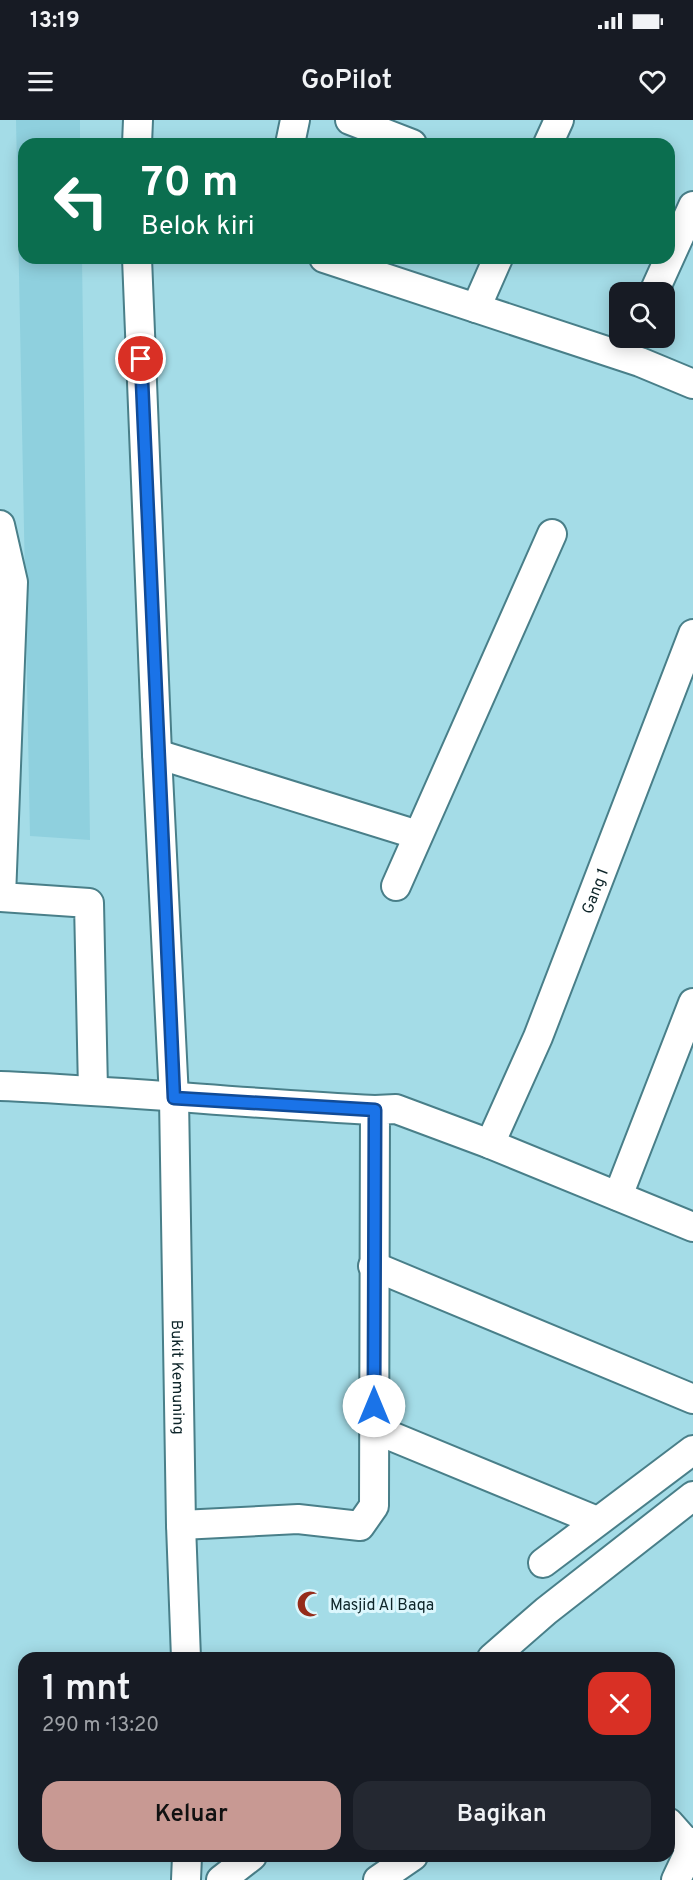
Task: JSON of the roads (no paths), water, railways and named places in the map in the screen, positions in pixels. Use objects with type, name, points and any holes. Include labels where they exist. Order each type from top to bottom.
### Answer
[{"type":"street","points":[[138,120],[138,138]]},
{"type":"street","points":[[292,138],[295,120]]},
{"type":"street","points":[[350,120],[396,138]]},
{"type":"street","points":[[551,138],[559,120]]},
{"type":"street","points":[[675,263],[684,250],[693,206]]},
{"type":"street","name":"Bukit Kemuning","points":[[137,264],[157,754],[174,1098],[181,1525],[186,1652]]},
{"type":"street","points":[[342,264],[476,308],[609,343]]},
{"type":"street","points":[[476,308],[495,264]]},
{"type":"street","points":[[661,282],[674,264]]},
{"type":"street","points":[[624,348],[640,362],[693,384]]},
{"type":"street","points":[[0,525],[6,582],[1,897],[89,903],[93,1090]]},
{"type":"street","points":[[396,886],[552,534]]},
{"type":"street","name":"Gang 1","points":[[489,1144],[538,1037],[693,634]]},
{"type":"street","points":[[157,754],[418,836]]},
{"type":"street","points":[[618,1196],[693,1004]]},
{"type":"street","points":[[0,1086],[93,1090],[174,1098],[375,1110],[396,1109],[489,1144],[693,1227]]},
{"type":"street","points":[[181,1525],[298,1519],[360,1526],[374,1506],[375,1110]]},
{"type":"street","points":[[373,1266],[693,1400]]},
{"type":"street","points":[[374,1429],[597,1521]]},
{"type":"street","points":[[543,1563],[693,1450]]},
{"type":"street","points":[[499,1652],[546,1611],[693,1496]]},
{"type":"street","points":[[675,1828],[692,1845],[676,1880]]},
{"type":"street","points":[[186,1880],[187,1862]]},
{"type":"street","points":[[221,1880],[244,1862]]},
{"type":"street","points":[[378,1880],[404,1862]]},
{"type":"place","name":"Masjid Al Baqa","points":[[310,1604]]}]
